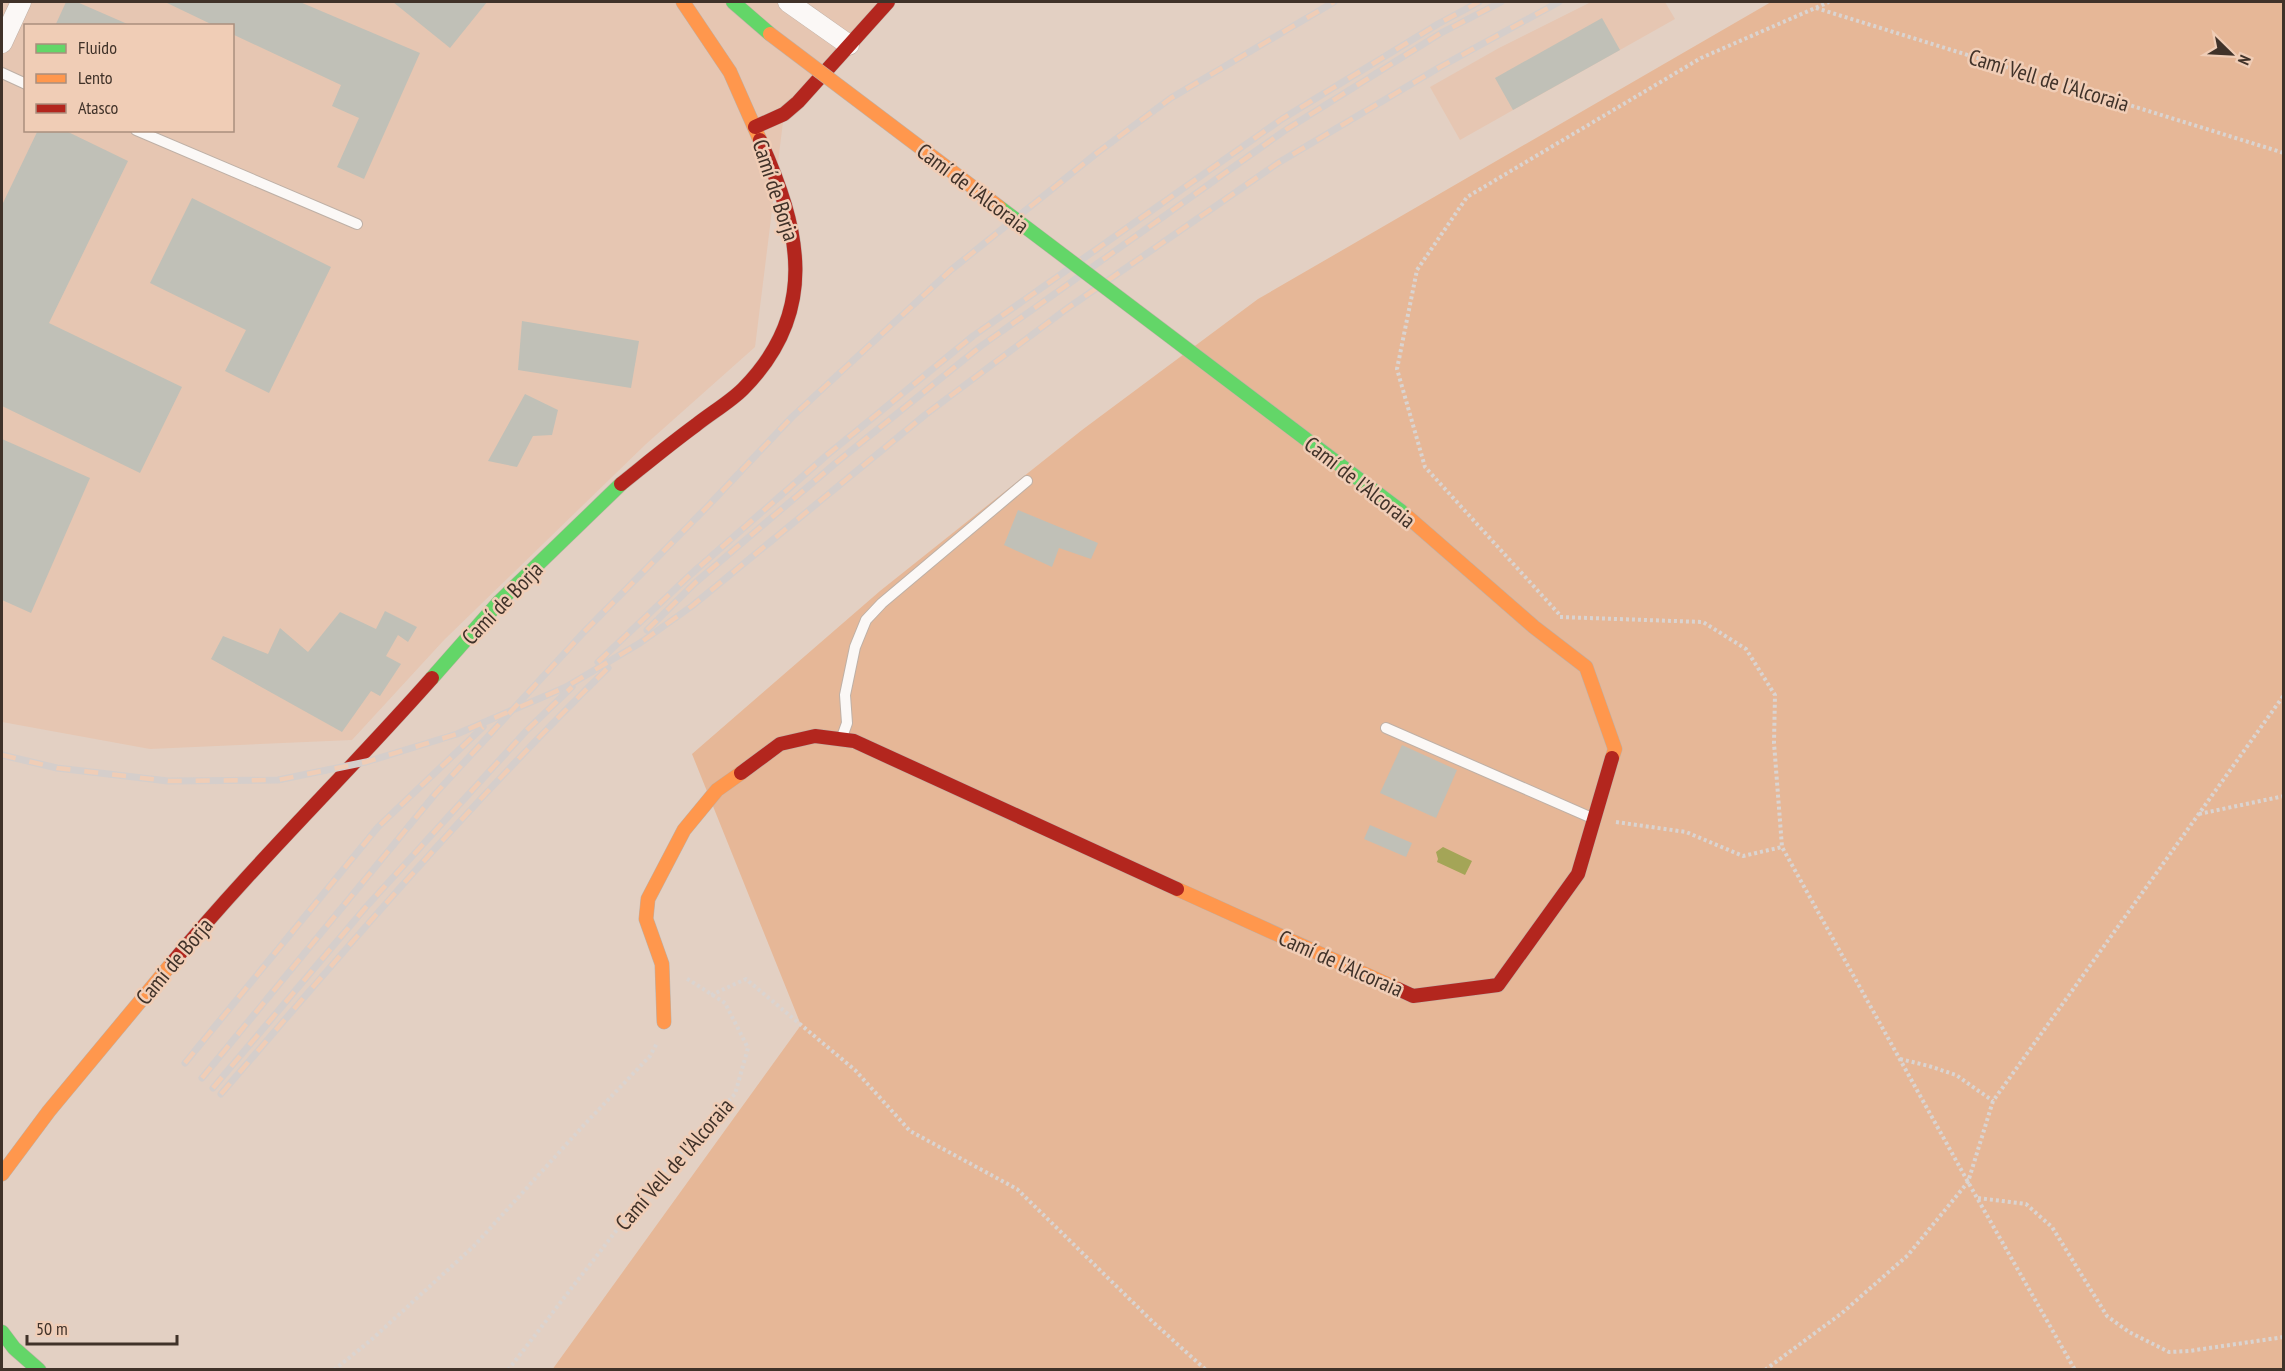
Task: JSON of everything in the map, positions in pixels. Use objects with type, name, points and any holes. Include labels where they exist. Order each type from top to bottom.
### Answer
[{"type":"street","points":[[2,43],[21,2]]},
{"type":"street","name":"Camí de Borja","points":[[3,1173],[49,1111],[214,912],[381,736],[499,602],[610,493],[742,390],[770,358],[783,331],[794,293],[796,255],[791,224],[755,127],[730,72],[684,2]]},
{"type":"street","name":"Camí de l'Alcoraia","points":[[664,1022],[662,963],[646,919],[648,899],[684,830],[717,790],[780,744],[815,736],[842,738],[875,751],[1413,996],[1498,985],[1578,873],[1596,819],[1615,749],[1586,667],[1534,627],[1401,511],[770,34],[734,2]]},
{"type":"street","points":[[788,2],[849,45]]},
{"type":"street","points":[[755,127],[784,114],[791,108],[888,2]]},
{"type":"street","points":[[2,1332],[14,1348],[37,1370]]},
{"type":"street","points":[[2,1358],[37,1370]]},
{"type":"lane","points":[[2,74],[24,83]]},
{"type":"lane","points":[[141,132],[357,224]]},
{"type":"lane","points":[[842,738],[847,723],[846,688],[855,647],[866,620],[882,603],[1027,481]]},
{"type":"lane","points":[[1386,728],[1596,819]]},
{"type":"path","points":[[1561,617],[1425,467],[1397,369],[1417,270],[1467,198],[1701,58],[1829,2]]},
{"type":"path","name":"Camí Vell de l'Alcoraia","points":[[1815,8],[2283,153]]},
{"type":"path","points":[[1534,627],[1561,617],[1703,622],[1746,649],[1775,695],[1774,743],[1782,847],[2075,1370]]},
{"type":"path","points":[[1766,1370],[1842,1313],[1908,1255],[1968,1182],[1993,1101],[2283,695]]},
{"type":"path","points":[[2199,814],[2283,796]]},
{"type":"path","points":[[1596,819],[1686,832],[1743,856],[1782,847]]},
{"type":"path","name":"Camí Vell de l'Alcoraia","points":[[507,1370],[654,1182],[735,1094],[748,1048],[725,1003],[662,963]]},
{"type":"path","points":[[711,995],[746,979],[855,1070],[910,1131],[1017,1189],[1154,1323],[1206,1370]]},
{"type":"path","points":[[334,1370],[372,1340],[474,1246],[650,1056],[664,1022]]},
{"type":"path","points":[[1900,1059],[1956,1075],[1993,1101]]},
{"type":"path","points":[[1978,1198],[2026,1204],[2052,1227],[2107,1316],[2129,1332],[2169,1352],[2283,1337]]},
{"type":"shaded area","points":[[2,2],[890,2],[784,114],[755,347],[646,444],[444,640],[352,740],[150,749],[2,722]]},
{"type":"shaded area","points":[[1591,2],[1665,2],[1675,19],[1460,140],[1430,87],[1499,48]]},
{"type":"shaded area","points":[[1771,2],[2283,2],[2283,1369],[552,1370],[801,1025],[692,754],[880,591],[1082,430],[1258,299]]},
{"type":"shaded area","points":[[1443,847],[1472,861],[1465,875],[1437,862],[1436,852]]},
{"type":"building","points":[[66,2],[77,2],[127,24],[56,24]]},
{"type":"building","points":[[165,2],[300,2],[420,53],[364,179],[337,167],[359,118],[332,106],[341,85],[234,35],[234,24],[211,24]]},
{"type":"building","points":[[393,2],[487,2],[450,48]]},
{"type":"building","points":[[1602,18],[1620,50],[1513,110],[1495,78]]},
{"type":"building","points":[[37,132],[68,132],[128,161],[49,323],[182,387],[140,473],[2,406],[2,205]]},
{"type":"building","points":[[192,198],[331,267],[269,393],[225,371],[246,330],[150,283]]},
{"type":"building","points":[[522,321],[639,341],[631,388],[518,370]]},
{"type":"building","points":[[525,394],[558,410],[552,435],[533,436],[517,467],[488,461]]},
{"type":"building","points":[[2,439],[90,478],[31,613],[2,600]]},
{"type":"building","points":[[1018,510],[1098,543],[1091,559],[1059,548],[1052,567],[1004,545]]},
{"type":"building","points":[[385,611],[417,627],[408,642],[398,635],[386,656],[401,664],[380,696],[371,691],[342,732],[211,659],[223,636],[268,654],[280,628],[308,652],[340,612],[376,629]]},
{"type":"building","points":[[1402,745],[1457,770],[1436,818],[1380,793]]},
{"type":"building","points":[[1370,825],[1412,843],[1406,857],[1364,839]]},
{"type":"railway","points":[[202,1078],[436,793],[583,633],[792,417],[951,270],[1097,153],[1171,98],[1334,2]]},
{"type":"railway","points":[[598,662],[690,575],[827,455],[973,336],[1282,119],[1438,24],[1479,2]]},
{"type":"railway","points":[[647,630],[696,582],[837,462],[981,346],[1287,129],[1441,33],[1501,2]]},
{"type":"railway","points":[[2,755],[57,768],[168,781],[278,780],[366,762],[457,734],[566,687],[640,643],[692,606],[925,415],[1065,310],[1278,163],[1440,67],[1559,2]]},
{"type":"railway","points":[[221,1094],[362,930],[458,823],[608,668]]},
{"type":"railway","points":[[213,1088],[366,907],[527,730],[572,687]]},
{"type":"railway","points":[[185,1063],[378,827],[483,727]]},
{"type":"traffic: fast","points":[[733,2],[770,34]]},
{"type":"traffic: fast","points":[[999,207],[1401,511]]},
{"type":"traffic: fast","points":[[432,678],[499,602],[621,484]]},
{"type":"traffic: fast","points":[[2,1332],[14,1348],[39,1370]]},
{"type":"traffic: slow","points":[[683,2],[730,72],[760,140]]},
{"type":"traffic: slow","points":[[770,34],[999,207]]},
{"type":"traffic: slow","points":[[1401,511],[1534,627],[1586,667],[1615,749],[1612,758]]},
{"type":"traffic: slow","points":[[664,1022],[662,964],[646,919],[648,899],[684,830],[717,790],[741,773]]},
{"type":"traffic: slow","points":[[1177,889],[1398,989]]},
{"type":"traffic: slow","points":[[2,1174],[49,1111],[172,963]]},
{"type":"traffic: jam","points":[[755,127],[784,114],[798,102],[888,2]]},
{"type":"traffic: jam","points":[[621,484],[743,389],[767,360],[784,330],[793,299],[795,269],[793,237],[785,205],[760,140]]},
{"type":"traffic: jam","points":[[172,963],[235,890],[432,678]]},
{"type":"traffic: jam","points":[[741,773],[780,744],[815,736],[854,741],[1177,889]]},
{"type":"traffic: jam","points":[[1398,989],[1413,996],[1498,985],[1578,874],[1612,758]]}]
